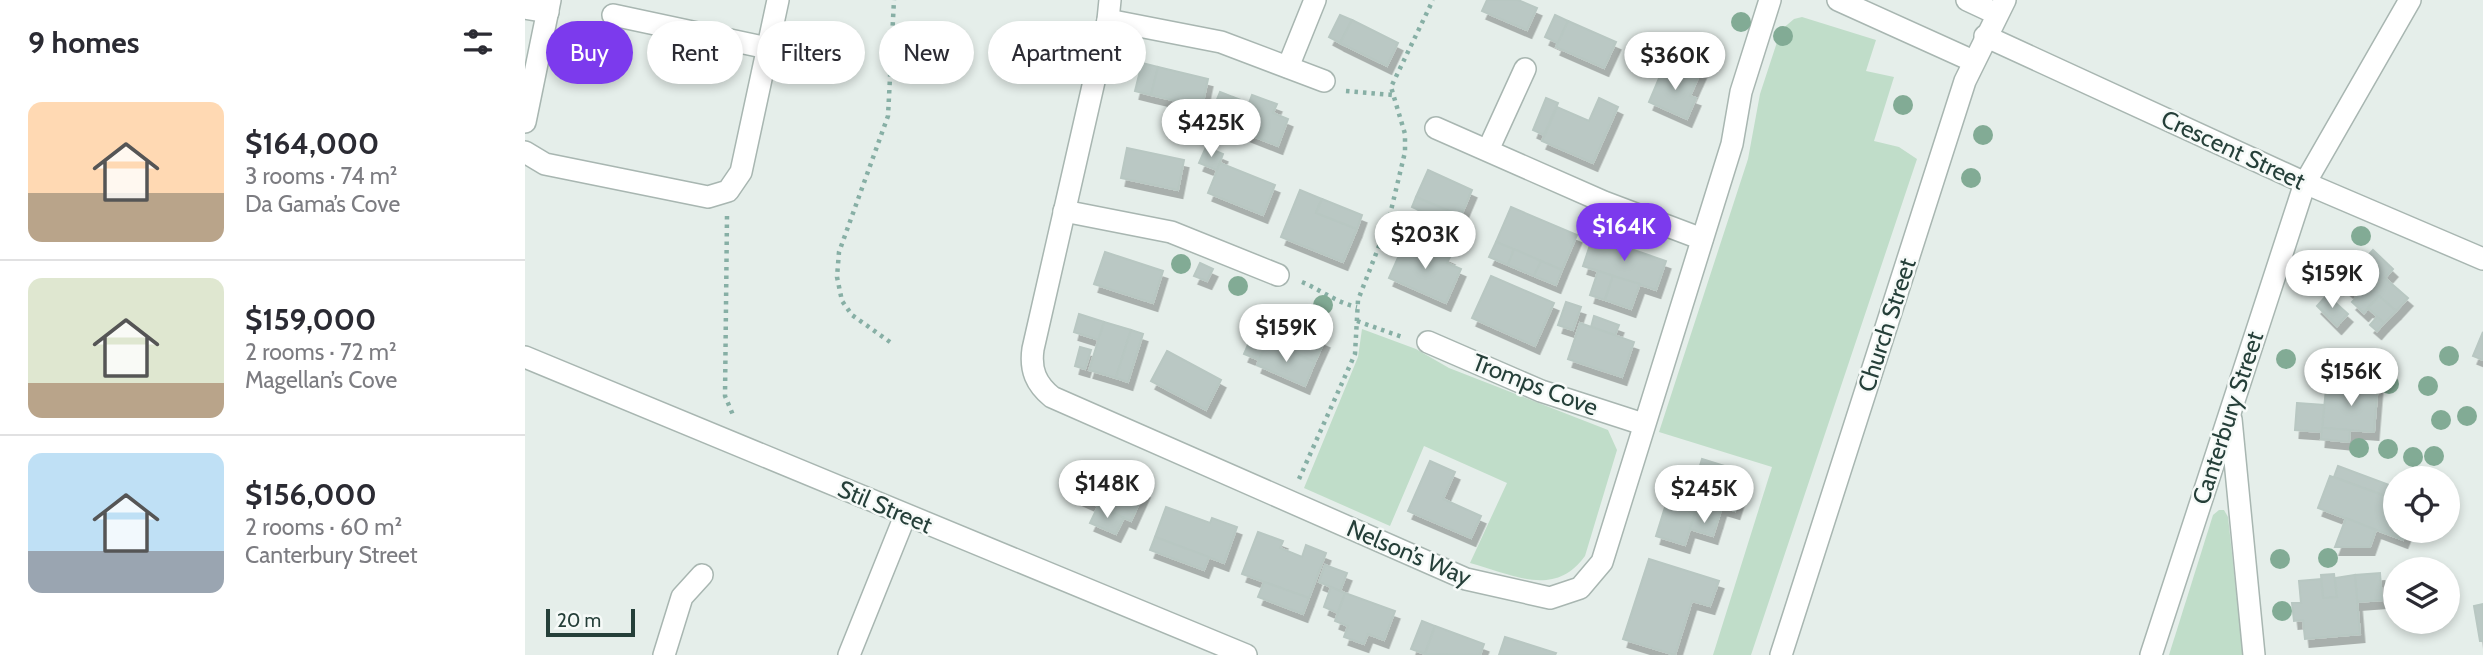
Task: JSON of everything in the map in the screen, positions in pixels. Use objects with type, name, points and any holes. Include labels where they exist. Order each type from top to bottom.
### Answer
[{"type":"street","points":[[774,21],[778,0]]},
{"type":"street","points":[[1288,67],[1315,0]]},
{"type":"street","name":"Nelson’s Way","points":[[1109,10],[1031,358],[1039,384],[1052,397],[1466,579],[1534,597],[1566,596],[1589,581],[1602,562],[1732,144],[1741,92],[1770,0]]},
{"type":"street","points":[[1838,0],[1973,61]]},
{"type":"street","points":[[1967,0],[2001,7]]},
{"type":"street","name":"Canterbury Street","points":[[2151,655],[2305,183],[2410,0]]},
{"type":"street","points":[[525,8],[549,6],[525,122]]},
{"type":"street","name":"Church Street","points":[[1781,655],[1973,61],[2001,7]]},
{"type":"street","points":[[1109,10],[1221,42],[1324,81]]},
{"type":"street","points":[[613,15],[757,46]]},
{"type":"street","name":"Crescent Street","points":[[1985,36],[2305,183],[2483,259]]},
{"type":"street","points":[[1488,150],[1525,69]]},
{"type":"street","points":[[525,152],[545,164],[708,197],[728,191],[741,172],[760,84]]},
{"type":"street","points":[[1436,128],[1604,202],[1702,239]]},
{"type":"street","points":[[1064,211],[1171,232],[1278,275]]},
{"type":"street","name":"Tromps Cove","points":[[1428,342],[1541,391],[1643,424]]},
{"type":"street","name":"Stil Street","points":[[525,357],[1246,655]]},
{"type":"street","points":[[2230,410],[2254,655]]},
{"type":"street","points":[[849,655],[905,516]]},
{"type":"street","points":[[664,655],[683,597],[702,575]]},
{"type":"path","points":[[891,342],[852,315],[842,302],[837,277],[839,251],[888,116],[894,0]]},
{"type":"path","points":[[1290,502],[1355,354],[1357,307],[1361,289],[1388,223],[1405,152],[1405,134],[1391,87],[1433,0]]},
{"type":"path","points":[[1324,81],[1338,89],[1356,93],[1393,95]]},
{"type":"path","points":[[728,191],[724,271],[725,396],[748,450]]},
{"type":"path","points":[[1278,275],[1321,289],[1341,303],[1357,307]]},
{"type":"path","points":[[1357,321],[1418,344],[1428,342]]},
{"type":"green space","points":[[1802,17],[1876,40],[1866,71],[1894,77],[1874,141],[1899,147],[1917,159],[1751,655],[1713,655],[1772,467],[1659,432],[1748,159],[1760,94],[1781,30],[1794,19]]},
{"type":"green space","points":[[1362,329],[1416,349],[1449,368],[1608,430],[1617,450],[1585,556],[1573,569],[1560,577],[1532,580],[1470,563],[1507,483],[1424,446],[1390,526],[1304,488],[1358,357]]},
{"type":"green space","points":[[2224,510],[2228,517],[2243,655],[2169,655],[2213,515]]},
{"type":"building","points":[[1487,0],[1518,0],[1537,8],[1527,30],[1482,11]]},
{"type":"building","points":[[1340,15],[1352,20],[1340,43],[1329,37]]},
{"type":"building","points":[[1555,15],[1568,21],[1558,43],[1545,37]]},
{"type":"building","points":[[1352,20],[1398,43],[1387,66],[1340,43]]},
{"type":"building","points":[[1568,21],[1616,42],[1604,68],[1556,47]]},
{"type":"building","points":[[1678,54],[1704,65],[1698,78],[1672,67]]},
{"type":"building","points":[[1146,64],[1158,67],[1151,95],[1135,91],[1137,84],[1146,84]]},
{"type":"building","points":[[1665,64],[1698,78],[1690,96],[1696,98],[1687,119],[1649,102]]},
{"type":"building","points":[[1158,67],[1208,79],[1202,107],[1151,95]]},
{"type":"building","points":[[1220,92],[1233,97],[1222,124],[1209,119]]},
{"type":"building","points":[[1252,95],[1277,104],[1273,113],[1288,119],[1278,146],[1222,124],[1233,97],[1249,103]]},
{"type":"building","points":[[1546,98],[1558,103],[1544,135],[1533,130]]},
{"type":"building","points":[[1599,98],[1618,107],[1593,163],[1542,141],[1557,107],[1589,121]]},
{"type":"building","points":[[1206,147],[1223,154],[1217,170],[1199,163]]},
{"type":"building","points":[[1127,148],[1184,160],[1178,190],[1121,178]]},
{"type":"building","points":[[1220,163],[1275,185],[1263,215],[1208,193]]},
{"type":"building","points":[[1428,170],[1472,190],[1461,216],[1416,197]]},
{"type":"building","points":[[1300,190],[1322,199],[1316,213],[1357,229],[1343,262],[1281,237]]},
{"type":"building","points":[[1416,197],[1461,216],[1456,227],[1412,207]]},
{"type":"building","points":[[1322,199],[1362,215],[1357,229],[1316,213]]},
{"type":"building","points":[[1511,207],[1577,235],[1562,270],[1496,242]]},
{"type":"building","points":[[1593,236],[1666,261],[1656,290],[1583,266]]},
{"type":"building","points":[[1411,240],[1450,257],[1447,263],[1461,269],[1446,303],[1389,278],[1404,244],[1408,246]]},
{"type":"building","points":[[1496,242],[1514,249],[1508,265],[1489,257]]},
{"type":"building","points":[[1514,249],[1541,261],[1534,276],[1508,265]]},
{"type":"building","points":[[2373,250],[2393,269],[2385,278],[2408,298],[2396,311],[2379,296],[2364,313],[2352,302],[2357,297],[2342,284]]},
{"type":"building","points":[[1105,252],[1163,271],[1153,303],[1094,284]]},
{"type":"building","points":[[1541,261],[1562,270],[1556,285],[1534,276]]},
{"type":"building","points":[[2334,261],[2359,266],[2339,287],[2323,273]]},
{"type":"building","points":[[1200,263],[1213,269],[1207,281],[1194,276]]},
{"type":"building","points":[[1598,271],[1613,276],[1605,300],[1590,295]]},
{"type":"building","points":[[1491,276],[1554,303],[1535,346],[1472,318]]},
{"type":"building","points":[[1613,276],[1640,284],[1631,309],[1605,300]]},
{"type":"building","points":[[2327,295],[2348,314],[2337,326],[2317,306]]},
{"type":"building","points":[[2379,296],[2396,311],[2384,323],[2368,308]]},
{"type":"building","points":[[1566,302],[1581,307],[1573,330],[1558,325]]},
{"type":"building","points":[[1079,314],[1104,322],[1099,340],[1074,332]]},
{"type":"building","points":[[1594,316],[1619,325],[1615,335],[1591,327]]},
{"type":"building","points":[[2377,317],[2384,323],[2377,331],[2370,325]]},
{"type":"building","points":[[1277,319],[1325,340],[1315,362],[1267,341]]},
{"type":"building","points":[[1104,322],[1131,330],[1116,378],[1089,370]]},
{"type":"building","points":[[1580,323],[1634,342],[1622,377],[1568,359]]},
{"type":"building","points":[[1257,324],[1272,330],[1259,360],[1244,354]]},
{"type":"building","points":[[1131,330],[1143,334],[1128,382],[1116,378]]},
{"type":"building","points":[[2483,332],[2483,360],[2473,356]]},
{"type":"building","points":[[1267,341],[1315,362],[1305,386],[1257,365]]},
{"type":"building","points":[[1080,347],[1091,350],[1085,369],[1075,366]]},
{"type":"building","points":[[1167,351],[1221,380],[1206,410],[1151,381]]},
{"type":"building","points":[[2348,382],[2378,384],[2374,432],[2322,428],[2326,389],[2348,391]]},
{"type":"building","points":[[2297,403],[2324,405],[2322,432],[2295,430]]},
{"type":"building","points":[[2322,428],[2350,430],[2349,442],[2321,439]]},
{"type":"building","points":[[1702,459],[1734,469],[1728,488],[1741,492],[1735,511],[1722,507],[1718,520],[1686,511]]},
{"type":"building","points":[[1430,461],[1455,472],[1443,499],[1481,516],[1471,538],[1408,511]]},
{"type":"building","points":[[1089,465],[1145,490],[1131,521],[1075,496]]},
{"type":"building","points":[[2338,466],[2383,483],[2383,495],[2334,477]]},
{"type":"building","points":[[2330,476],[2383,495],[2383,532],[2318,508]]},
{"type":"building","points":[[1666,504],[1695,513],[1685,545],[1656,536]]},
{"type":"building","points":[[1098,506],[1124,518],[1116,534],[1090,523]]},
{"type":"building","points":[[1166,507],[1210,523],[1212,518],[1237,527],[1224,563],[1155,537]]},
{"type":"building","points":[[1695,513],[1718,520],[1713,536],[1690,529]]},
{"type":"building","points":[[2346,518],[2376,530],[2370,547],[2335,547]]},
{"type":"building","points":[[1258,532],[1283,541],[1280,548],[1302,557],[1306,545],[1326,553],[1309,598],[1242,574]]},
{"type":"building","points":[[1155,537],[1209,557],[1204,570],[1150,550]]},
{"type":"building","points":[[1649,559],[1719,581],[1710,606],[1692,601],[1675,655],[1623,639]]},
{"type":"building","points":[[1325,565],[1347,573],[1340,591],[1319,582]]},
{"type":"building","points":[[2380,573],[2382,600],[2357,602],[2355,575]]},
{"type":"building","points":[[2334,574],[2337,597],[2323,598],[2321,575]]},
{"type":"building","points":[[2355,575],[2360,634],[2305,639],[2303,620],[2294,621],[2292,603],[2301,603],[2299,581],[2321,579],[2323,598],[2337,597],[2335,578]]},
{"type":"building","points":[[1264,582],[1309,598],[1303,614],[1258,597]]},
{"type":"building","points":[[1331,587],[1345,593],[1338,613],[1324,607]]},
{"type":"building","points":[[1345,593],[1395,611],[1384,640],[1368,634],[1364,644],[1344,637],[1348,626],[1335,621]]},
{"type":"building","points":[[2483,604],[2483,641],[2480,641],[2474,606]]},
{"type":"building","points":[[1422,621],[1435,626],[1425,654],[1411,649]]},
{"type":"building","points":[[1435,626],[1484,644],[1480,655],[1425,654]]},
{"type":"building","points":[[1505,637],[1556,653],[1499,655]]}]
